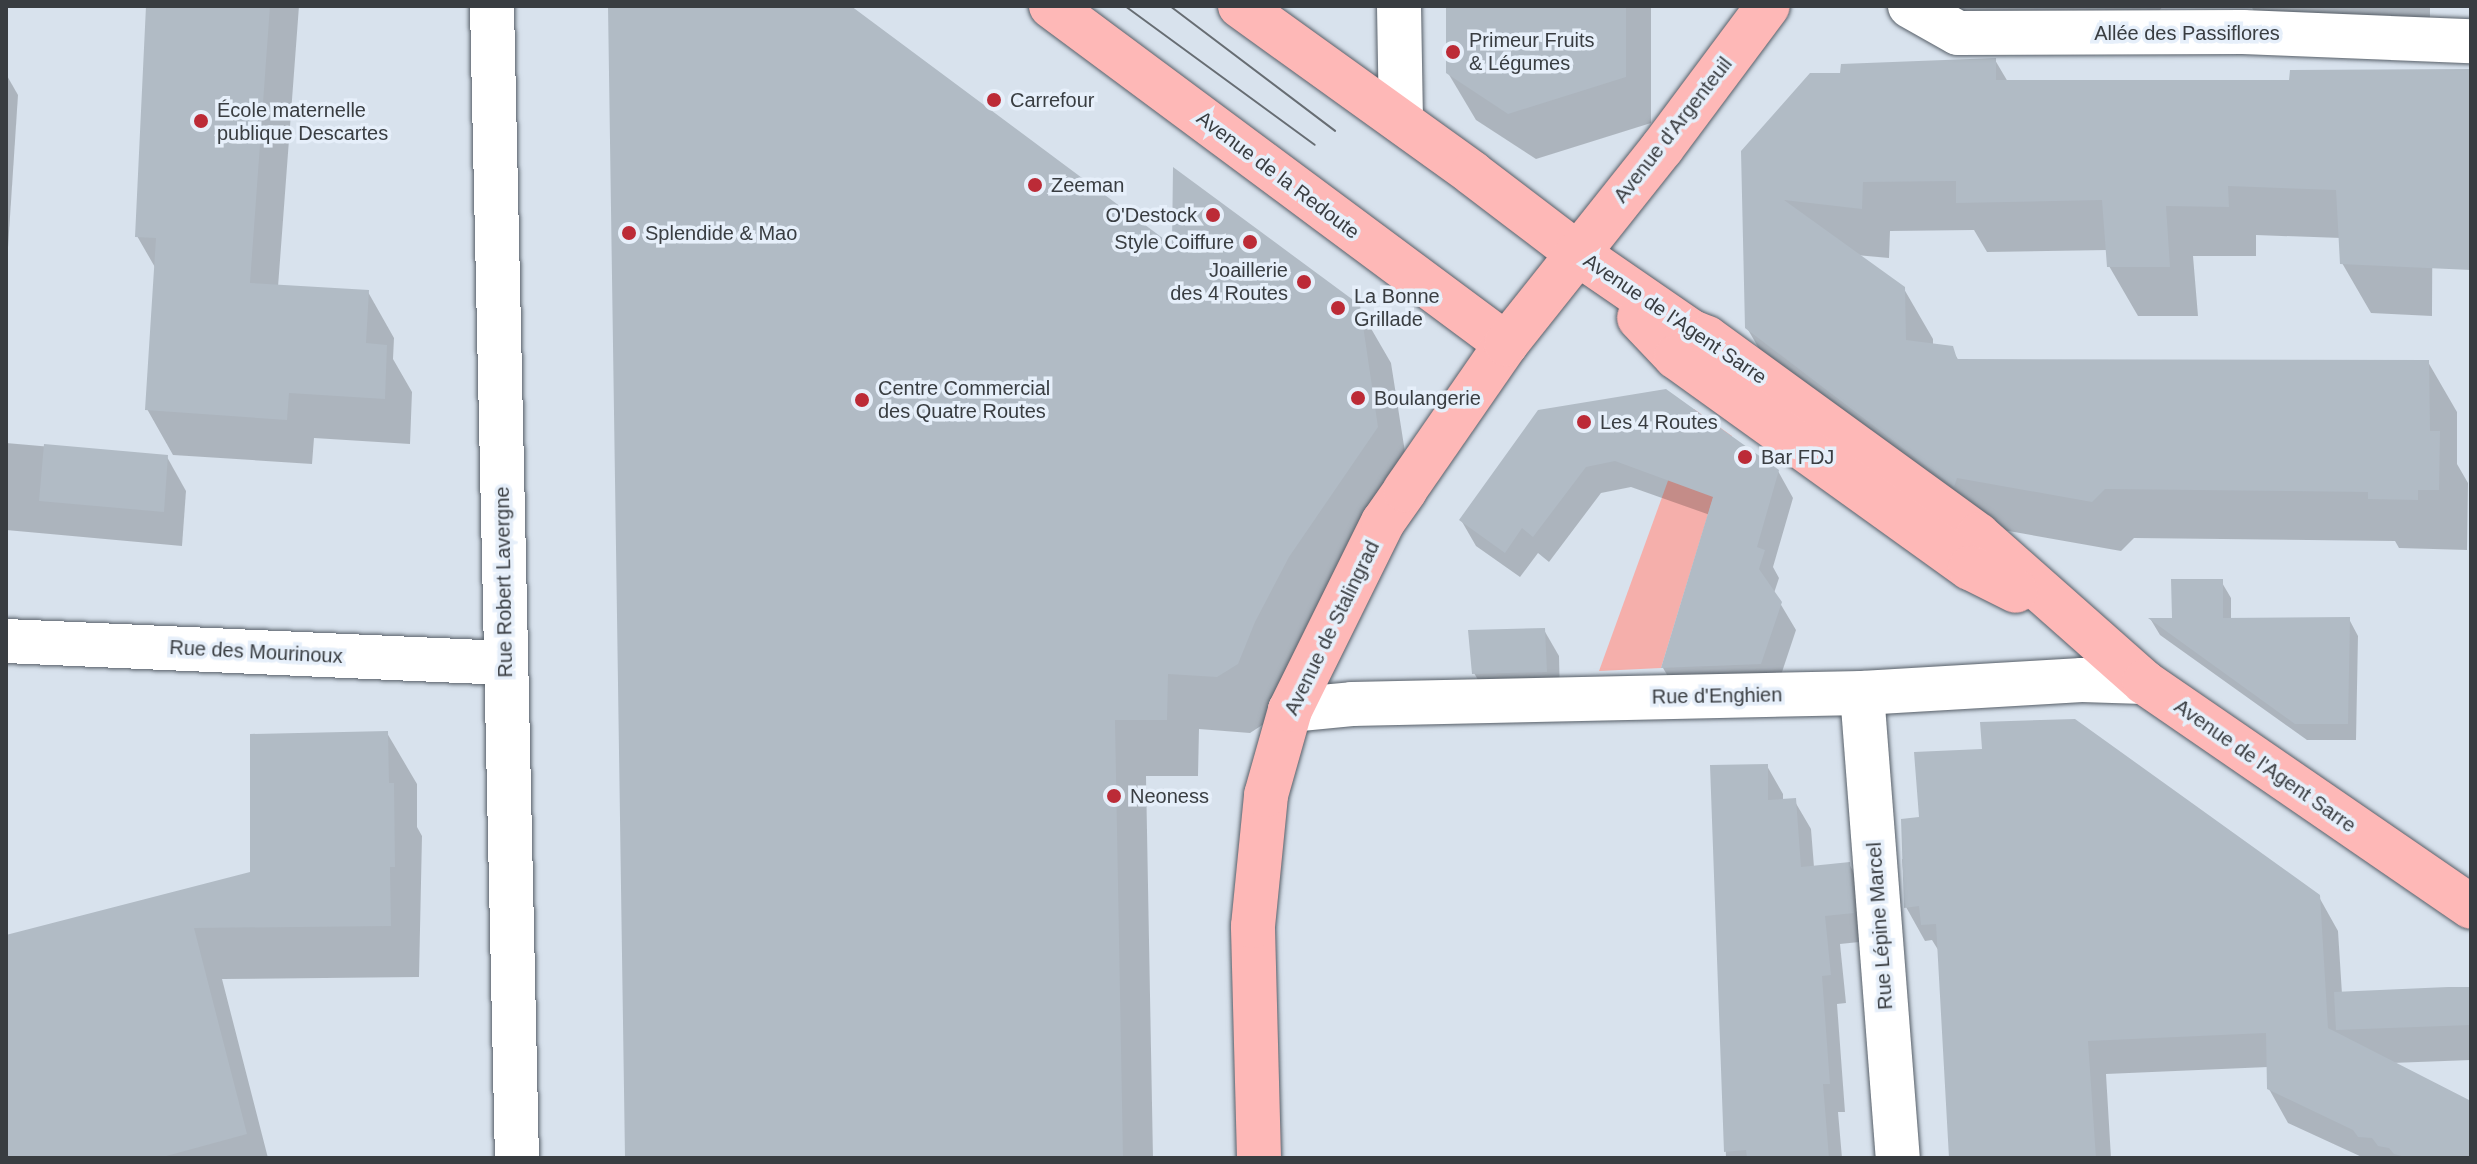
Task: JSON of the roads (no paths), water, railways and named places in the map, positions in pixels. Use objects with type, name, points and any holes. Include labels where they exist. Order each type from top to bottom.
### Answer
[{"type":"main road","name":"Avenue de la Redoute","points":[[1051,6],[1506,344]]},
{"type":"main road","points":[[1240,6],[1401,121],[1577,253]]},
{"type":"main road","name":"Avenue d'Argenteuil","points":[[1577,253],[1662,148],[1768,6]]},
{"type":"main road","name":"Avenue de Stalingrad","points":[[1259,1158],[1253,926],[1266,795],[1290,710],[1383,522],[1506,344],[1577,253]]},
{"type":"main road","name":"Avenue de l'Agent Sarre","points":[[1577,253],[1692,332],[1707,338],[1978,535],[2065,616],[2144,682],[2471,907]]},
{"type":"street","name":"Rue Robert Lavergne","points":[[492,6],[517,1158]]},
{"type":"street","points":[[1399,6],[1401,121]]},
{"type":"street","name":"Allée des Passiflores","points":[[1910,6],[1958,33],[2243,32],[2471,41]]},
{"type":"street","name":"Rue des Mourinoux","points":[[6,641],[506,663]]},
{"type":"street","name":"Rue d'Enghien","points":[[1290,710],[1352,704],[1862,693],[2082,680],[2144,682]]},
{"type":"street","name":"Rue Lépine Marcel","points":[[1862,693],[1898,1158]]},
{"type":"tram line","points":[[1125,6],[1315,145]]},
{"type":"tram line","points":[[1170,6],[1335,131]]},
{"type":"place","name":"Primeur Fruits & Légumes","points":[[1453,52]]},
{"type":"place","name":"Carrefour","points":[[994,100]]},
{"type":"place","name":"École maternelle publique Descartes","points":[[201,121]]},
{"type":"place","name":"Zeeman","points":[[1035,185]]},
{"type":"place","name":"O'Destock","points":[[1213,215]]},
{"type":"place","name":"Splendide & Mao","points":[[629,233]]},
{"type":"place","name":"Style Coiffure","points":[[1250,242]]},
{"type":"place","name":"Joaillerie des 4 Routes","points":[[1304,282]]},
{"type":"place","name":"La Bonne Grillade","points":[[1338,308]]},
{"type":"place","name":"Boulangerie","points":[[1358,398]]},
{"type":"place","name":"Centre Commercial des Quatre Routes","points":[[862,400]]},
{"type":"place","name":"Les 4 Routes","points":[[1584,422]]},
{"type":"place","name":"Bar FDJ","points":[[1745,457]]},
{"type":"place","name":"Neoness","points":[[1114,796]]}]
